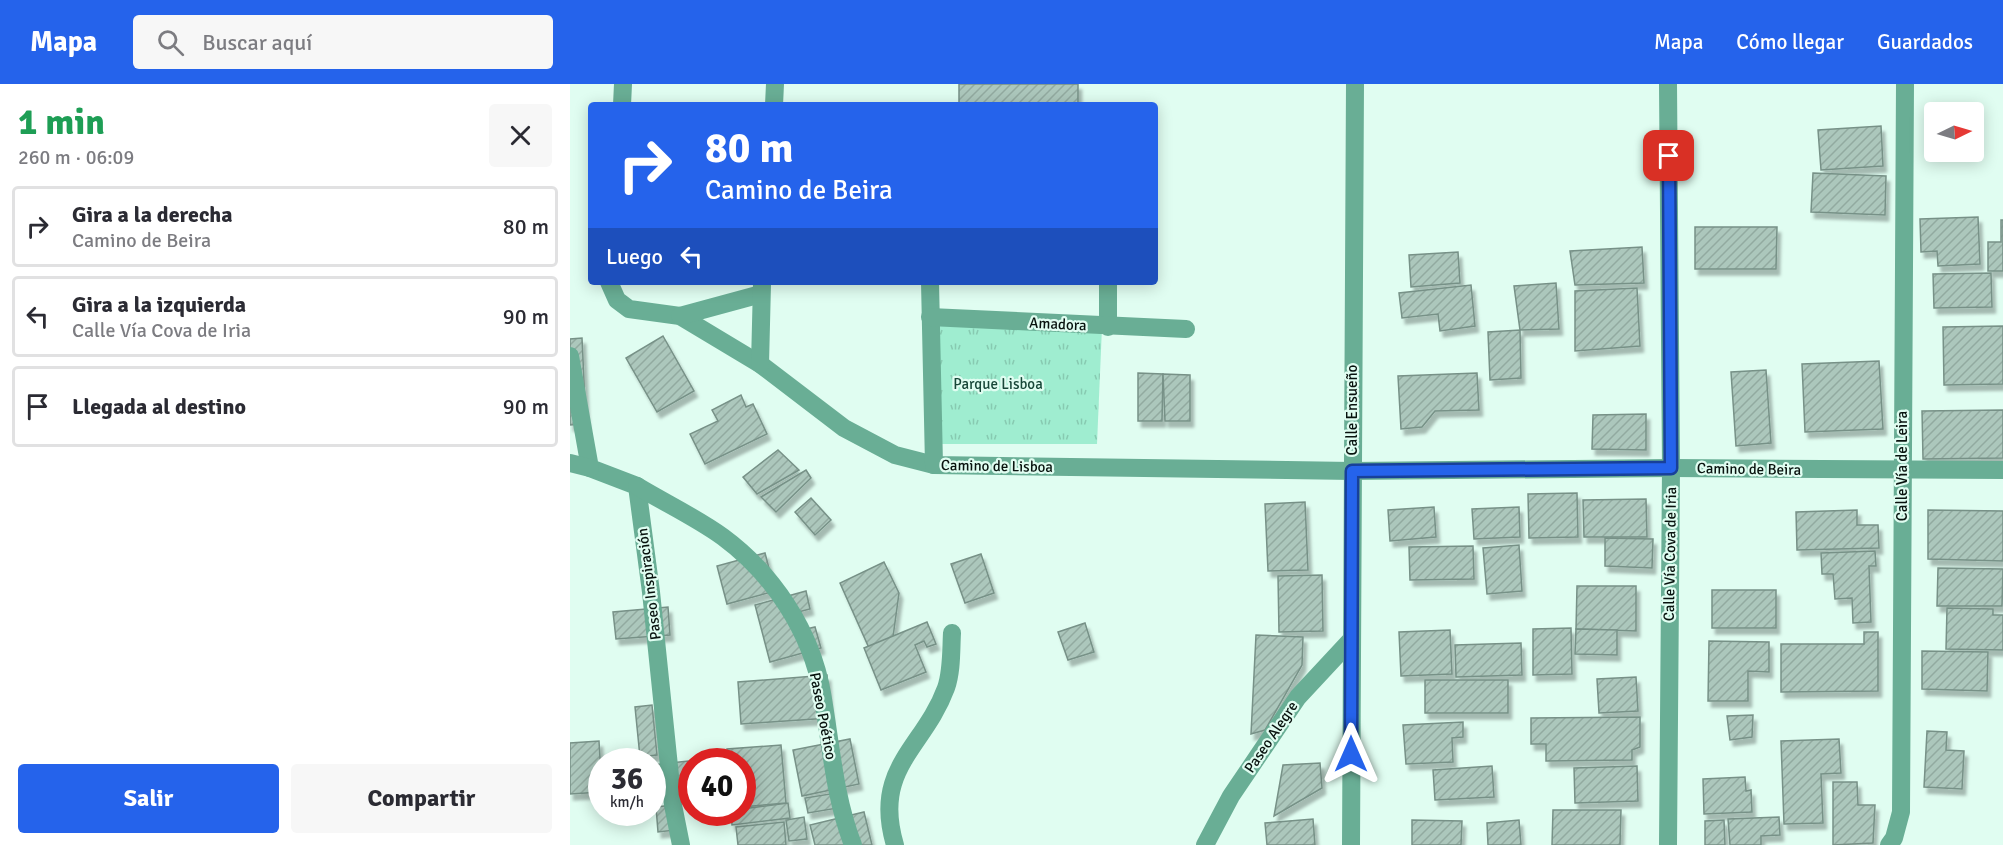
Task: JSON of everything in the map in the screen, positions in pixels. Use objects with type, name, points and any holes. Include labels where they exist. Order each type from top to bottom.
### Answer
[{"type":"street","points":[[622,102],[623,84]]},
{"type":"street","points":[[774,102],[775,84]]},
{"type":"street","name":"Calle Ensueño","points":[[1351,845],[1354,84]]},
{"type":"street","name":"Calle Vía Cova de Iria","points":[[1668,84],[1671,468],[1668,845]]},
{"type":"street","name":"Calle Vía de Leira","points":[[1889,845],[1894,838],[1901,812],[1901,472],[1905,84]]},
{"type":"street","name":"Camino de Lisboa","points":[[610,285],[617,300],[629,309],[680,316],[760,364],[844,428],[895,455],[934,465],[1352,471]]},
{"type":"street","points":[[930,285],[934,465]]},
{"type":"street","points":[[1108,285],[1108,327]]},
{"type":"street","points":[[680,316],[761,288],[760,364]]},
{"type":"street","name":"Amadora","points":[[930,317],[1186,329]]},
{"type":"street","points":[[570,356],[590,468]]},
{"type":"street","points":[[570,463],[637,486]]},
{"type":"street","name":"Camino de Beira","points":[[1352,471],[1671,468],[1901,472],[2003,471]]},
{"type":"street","name":"Paseo Inspiración","points":[[637,486],[673,805],[681,845]]},
{"type":"street","name":"Paseo Poético","points":[[637,486],[723,537],[761,569],[788,607],[807,645],[822,690],[836,782],[845,824],[853,845]]},
{"type":"street","points":[[895,845],[889,809],[892,787],[901,762],[946,687],[952,633]]},
{"type":"street","name":"Paseo Alegre","points":[[1205,845],[1231,796],[1298,697],[1351,640]]},
{"type":"green space","name":"Parque Lisboa","points":[[936,323],[1102,327],[1097,444],[938,444]]},
{"type":"building","points":[[959,84],[1078,84],[1078,102],[959,102]]},
{"type":"building","points":[[1881,126],[1883,166],[1821,170],[1818,130]]},
{"type":"building","points":[[1813,173],[1886,176],[1885,215],[1811,212]]},
{"type":"building","points":[[1978,217],[1980,264],[1938,266],[1937,251],[1921,252],[1920,219]]},
{"type":"building","points":[[2001,220],[2003,220],[2003,271],[1988,271],[1988,242],[2001,242]]},
{"type":"building","points":[[1695,227],[1777,227],[1776,269],[1695,269]]},
{"type":"building","points":[[1642,247],[1644,283],[1575,285],[1570,251]]},
{"type":"building","points":[[1458,252],[1460,283],[1411,287],[1409,255]]},
{"type":"building","points":[[1991,273],[1992,307],[1934,308],[1933,274]]},
{"type":"building","points":[[1556,283],[1559,329],[1520,330],[1514,286]]},
{"type":"building","points":[[1471,285],[1475,326],[1440,331],[1438,314],[1402,318],[1399,293]]},
{"type":"building","points":[[1637,288],[1640,346],[1575,351],[1575,291]]},
{"type":"building","points":[[2003,326],[2003,384],[1944,385],[1943,327]]},
{"type":"building","points":[[1520,330],[1521,378],[1490,380],[1488,332]]},
{"type":"building","points":[[663,336],[694,391],[657,412],[626,358]]},
{"type":"building","points":[[582,338],[586,424],[570,425],[570,339]]},
{"type":"building","points":[[1879,361],[1883,429],[1805,432],[1802,364]]},
{"type":"building","points":[[1766,370],[1771,443],[1736,446],[1731,372]]},
{"type":"building","points":[[1138,373],[1163,374],[1162,421],[1138,421]]},
{"type":"building","points":[[1477,373],[1479,410],[1435,411],[1422,427],[1401,429],[1398,376]]},
{"type":"building","points":[[1163,374],[1190,375],[1190,421],[1165,421]]},
{"type":"building","points":[[741,395],[746,407],[753,404],[767,434],[705,464],[690,434],[718,421],[712,410]]},
{"type":"building","points":[[2003,410],[2003,458],[1923,459],[1922,411]]},
{"type":"building","points":[[1646,414],[1646,450],[1592,449],[1593,415]]},
{"type":"building","points":[[778,450],[799,470],[757,494],[743,477]]},
{"type":"building","points":[[806,470],[811,478],[776,512],[761,497]]},
{"type":"building","points":[[1577,493],[1578,537],[1529,538],[1528,494]]},
{"type":"building","points":[[811,498],[831,520],[815,535],[795,512]]},
{"type":"building","points":[[1646,499],[1647,537],[1584,537],[1583,500]]},
{"type":"building","points":[[1305,502],[1308,570],[1268,571],[1265,504]]},
{"type":"building","points":[[1434,507],[1436,537],[1390,541],[1388,510]]},
{"type":"building","points":[[1519,507],[1520,537],[1474,539],[1472,509]]},
{"type":"building","points":[[1857,510],[1857,525],[1878,525],[1879,548],[1797,550],[1796,512]]},
{"type":"building","points":[[1928,510],[2003,511],[2003,561],[1928,559]]},
{"type":"building","points":[[1605,538],[1653,539],[1652,568],[1605,566]]},
{"type":"building","points":[[1519,545],[1522,591],[1487,594],[1483,548]]},
{"type":"building","points":[[1473,546],[1474,579],[1410,580],[1409,547]]},
{"type":"building","points":[[1875,551],[1876,566],[1869,566],[1871,622],[1853,623],[1852,598],[1835,599],[1833,574],[1822,574],[1821,553]]},
{"type":"building","points":[[765,553],[775,591],[727,604],[717,566]]},
{"type":"building","points":[[981,554],[994,593],[965,603],[951,564]]},
{"type":"building","points":[[884,562],[899,593],[893,637],[869,648],[840,583]]},
{"type":"building","points":[[1938,568],[2003,569],[2002,606],[1937,606]]},
{"type":"building","points":[[1322,575],[1323,631],[1279,632],[1278,576]]},
{"type":"building","points":[[1577,586],[1636,586],[1636,631],[1576,629]]},
{"type":"building","points":[[1712,590],[1776,590],[1776,628],[1712,628]]},
{"type":"building","points":[[806,591],[810,609],[798,612],[802,630],[815,627],[821,648],[770,662],[755,605]]},
{"type":"building","points":[[668,607],[670,635],[616,639],[613,612]]},
{"type":"building","points":[[1947,608],[1993,609],[1993,615],[2003,615],[2003,650],[1946,649]]},
{"type":"building","points":[[927,622],[936,644],[927,647],[924,641],[915,645],[926,672],[881,690],[864,648]]},
{"type":"building","points":[[1085,623],[1094,652],[1068,660],[1058,632]]},
{"type":"building","points":[[1571,628],[1572,674],[1533,675],[1533,629]]},
{"type":"building","points":[[1576,629],[1617,630],[1617,655],[1575,654]]},
{"type":"building","points":[[1450,630],[1452,674],[1401,676],[1399,632]]},
{"type":"building","points":[[1864,632],[1878,632],[1878,691],[1781,692],[1781,644],[1864,644]]},
{"type":"building","points":[[1256,635],[1303,637],[1302,665],[1265,730],[1251,734]]},
{"type":"building","points":[[1709,641],[1769,642],[1769,672],[1748,671],[1748,701],[1708,701]]},
{"type":"building","points":[[1521,643],[1522,675],[1456,677],[1455,645]]},
{"type":"building","points":[[1922,651],[1988,652],[1987,691],[1922,689]]},
{"type":"building","points":[[827,675],[830,718],[741,724],[738,682]]},
{"type":"building","points":[[1636,677],[1638,711],[1599,713],[1597,679]]},
{"type":"building","points":[[1425,680],[1508,680],[1508,713],[1425,713]]},
{"type":"building","points":[[652,705],[656,748],[639,748],[635,707]]},
{"type":"building","points":[[1753,715],[1752,737],[1730,740],[1727,716]]},
{"type":"building","points":[[1640,717],[1640,747],[1632,750],[1632,760],[1546,761],[1546,744],[1531,744],[1531,718]]},
{"type":"building","points":[[1463,722],[1463,737],[1452,738],[1453,762],[1406,764],[1403,725]]},
{"type":"building","points":[[1927,731],[1947,732],[1946,750],[1964,751],[1962,789],[1924,787]]},
{"type":"building","points":[[850,739],[859,784],[802,796],[793,750]]},
{"type":"building","points":[[1839,739],[1841,773],[1821,774],[1823,823],[1784,824],[1781,741]]},
{"type":"building","points":[[599,741],[599,748],[588,748],[588,793],[570,794],[570,743]]},
{"type":"building","points":[[781,745],[786,803],[756,806],[756,748],[740,748]]},
{"type":"building","points":[[678,762],[678,789],[666,790],[666,763]]},
{"type":"building","points":[[1320,763],[1322,788],[1274,816],[1283,765]]},
{"type":"building","points":[[1492,766],[1494,797],[1435,800],[1433,770]]},
{"type":"building","points":[[1637,766],[1638,801],[1575,803],[1574,768]]},
{"type":"building","points":[[1745,777],[1746,791],[1751,790],[1752,812],[1704,814],[1703,779]]},
{"type":"building","points":[[1833,782],[1857,782],[1858,805],[1875,805],[1873,843],[1833,845]]},
{"type":"building","points":[[836,793],[838,808],[808,813],[805,798]]},
{"type":"building","points":[[788,803],[790,818],[756,822],[756,807]]},
{"type":"building","points":[[673,805],[675,830],[658,832],[658,826],[666,826],[666,806]]},
{"type":"building","points":[[1553,810],[1621,810],[1620,845],[1552,845]]},
{"type":"building","points":[[864,812],[872,845],[815,845],[810,825]]},
{"type":"building","points":[[804,817],[807,839],[789,841],[786,820]]},
{"type":"building","points":[[1779,817],[1780,835],[1761,836],[1761,845],[1730,845],[1728,819]]},
{"type":"building","points":[[1313,819],[1315,845],[1267,845],[1265,823]]},
{"type":"building","points":[[1412,820],[1462,821],[1461,845],[1412,845]]},
{"type":"building","points":[[1519,820],[1521,845],[1488,845],[1487,823]]},
{"type":"building","points":[[1724,820],[1725,845],[1705,845],[1705,821]]},
{"type":"building","points":[[784,822],[786,845],[738,845],[736,827]]},
{"type":"route","points":[[1351,754],[1352,471],[1671,468],[1669,156]]}]
